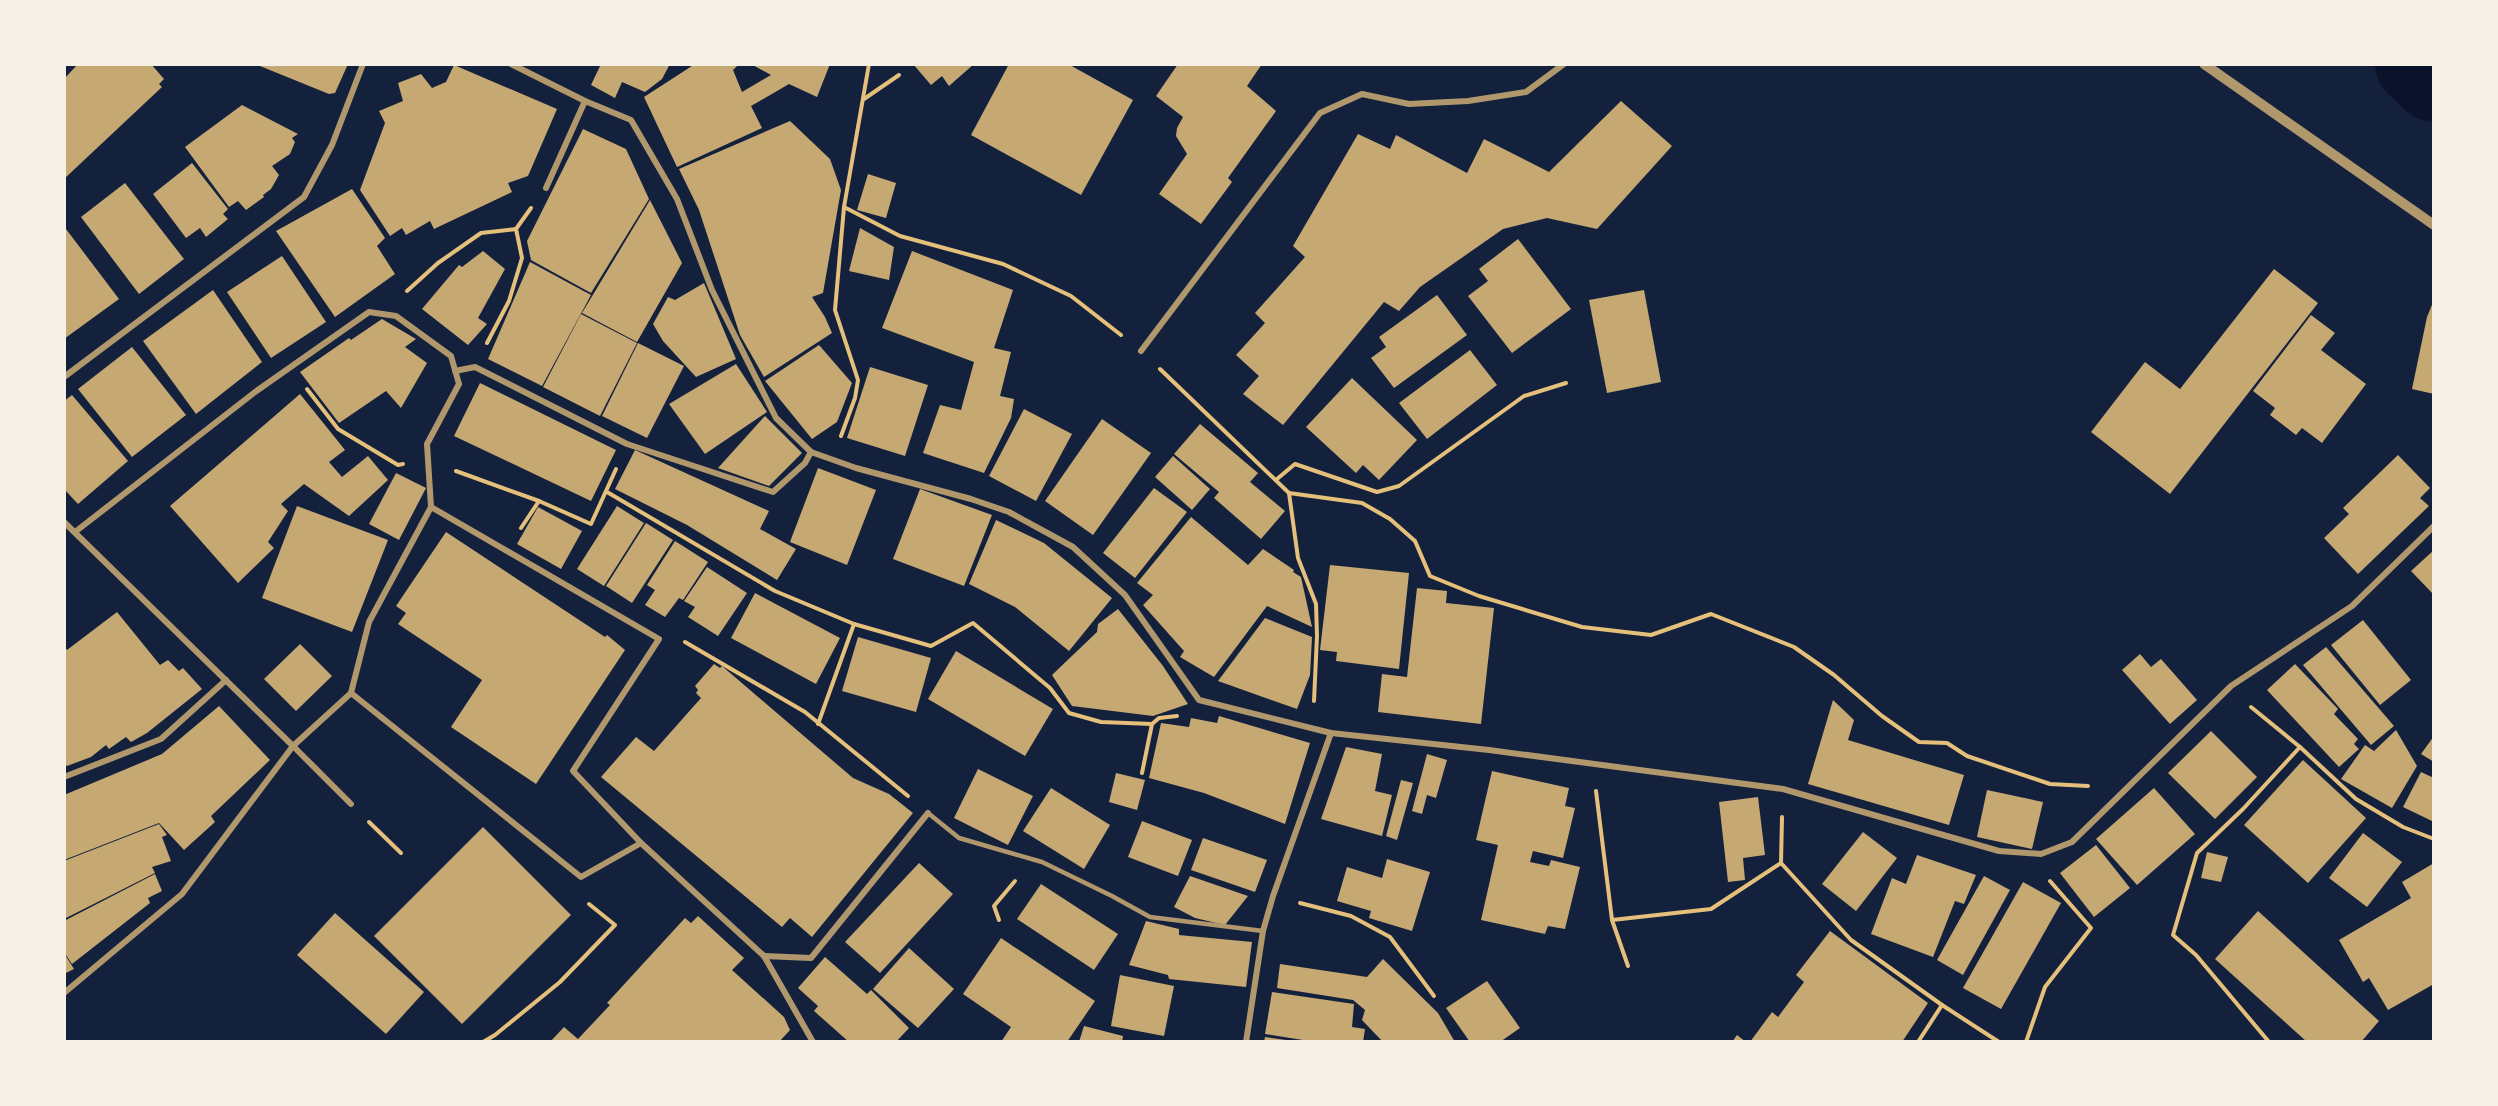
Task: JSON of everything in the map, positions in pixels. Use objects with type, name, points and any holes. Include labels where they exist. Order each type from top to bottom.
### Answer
[{"type":"street","points":[[64,377],[304,196],[332,145],[363,64]]},
{"type":"street","points":[[511,64],[585,101],[631,120],[677,199],[712,290],[776,418],[812,452],[832,460],[1009,512],[1073,547],[1125,595],[1199,700],[1312,729],[1783,789],[1955,840],[1999,851],[2041,854],[2072,842],[2231,686],[2352,606],[2433,526]]},
{"type":"street","points":[[1141,351],[1320,113],[1362,94],[1409,104],[1468,101],[1526,92],[1564,64]]},
{"type":"street","points":[[2204,64],[2433,225]]},
{"type":"street","points":[[546,188],[585,101]]},
{"type":"street","points":[[64,993],[182,894],[293,747],[351,693],[369,622],[431,507],[427,444],[459,384],[451,356],[396,316],[369,312],[255,392],[75,532]]},
{"type":"street","points":[[455,371],[475,366],[627,444],[773,492],[805,463],[812,452]]},
{"type":"street","points":[[431,507],[659,639],[573,771],[641,843],[764,956],[813,1041]]},
{"type":"street","points":[[64,522],[351,804]]},
{"type":"street","points":[[64,777],[161,739],[226,680]]},
{"type":"street","points":[[351,693],[581,877],[641,843]]},
{"type":"street","points":[[1246,1041],[1263,931],[1273,896],[1331,733]]},
{"type":"street","points":[[764,956],[811,958],[928,813]]},
{"type":"lane","points":[[928,813],[959,838],[1032,859],[1112,896],[1150,917],[1263,931]]},
{"type":"path","points":[[832,460],[855,398],[858,380],[835,310],[844,207],[869,64]]},
{"type":"path","points":[[864,99],[899,75]]},
{"type":"path","points":[[844,207],[900,236],[1003,264],[1071,296],[1141,351],[1277,479],[1289,493],[1298,558],[1316,604],[1317,636],[1312,729]]},
{"type":"path","points":[[383,314],[438,262],[481,233],[516,229],[522,258],[509,301],[475,366]]},
{"type":"path","points":[[291,367],[338,429],[398,465],[428,460],[538,501],[591,524],[607,492],[775,591],[854,624],[931,646],[973,623],[1050,688],[1069,713],[1101,722],[1152,724]]},
{"type":"path","points":[[1277,479],[1296,464],[1377,492],[1399,486],[1524,396],[1566,383]]},
{"type":"path","points":[[1289,493],[1362,503],[1390,519],[1415,541],[1430,576],[1479,596],[1582,627],[1651,634],[1711,614],[1794,647],[1834,675],[1882,716],[1919,742],[1947,743],[1967,756],[2050,784],[2088,786],[2121,765],[2135,778]]},
{"type":"path","points":[[818,724],[854,624]]},
{"type":"path","points":[[659,639],[670,633],[805,712],[928,813]]},
{"type":"path","points":[[2231,686],[2256,713],[2300,747],[2356,799],[2403,826],[2433,839]]},
{"type":"path","points":[[1142,773],[1152,724],[1159,718],[1183,715],[1197,709],[1199,700]]},
{"type":"path","points":[[2269,1041],[2196,955],[2173,935],[2197,853],[2243,809],[2300,747]]},
{"type":"path","points":[[1592,764],[1612,920],[1628,966]]},
{"type":"path","points":[[1783,789],[1781,863],[1851,940],[1942,1005],[1999,1041]]},
{"type":"path","points":[[351,804],[401,853]]},
{"type":"path","points":[[2026,1041],[2045,987],[2091,928],[2049,880],[2041,854]]},
{"type":"path","points":[[999,920],[994,906],[1032,859]]},
{"type":"path","points":[[1612,920],[1711,909],[1781,863]]},
{"type":"path","points":[[483,1041],[495,1035],[560,982],[615,925],[576,893],[581,877]]},
{"type":"path","points":[[1273,896],[1351,916],[1390,938],[1434,996]]},
{"type":"path","points":[[1918,1041],[1942,1005]]},
{"type":"building","points":[[78,64],[151,64],[164,79],[159,84],[162,87],[64,179],[64,79]]},
{"type":"building","points":[[255,64],[348,64],[335,93],[329,94]]},
{"type":"building","points":[[601,64],[670,64],[662,79],[645,92],[622,82],[615,98],[591,85]]},
{"type":"building","points":[[695,64],[739,64],[733,70],[742,92],[771,75],[751,64],[830,64],[817,97],[789,84],[751,106],[762,128],[677,167],[644,97]]},
{"type":"building","points":[[913,64],[974,64],[949,86],[942,76],[931,85]]},
{"type":"building","points":[[1009,64],[1068,64],[1133,100],[1081,195],[971,135]]},
{"type":"building","points":[[1178,64],[1262,64],[1247,86],[1276,111],[1228,178],[1232,182],[1201,224],[1159,194],[1187,154],[1176,136],[1177,128],[1183,117],[1156,96]]},
{"type":"building","points":[[454,65],[557,109],[528,176],[508,183],[512,192],[434,229],[430,221],[406,235],[402,228],[390,236],[360,190],[385,123],[379,111],[403,101],[398,83],[421,74],[432,88],[446,82]]},
{"type":"building","points":[[1621,101],[1672,146],[1597,229],[1547,218],[1503,229],[1420,287],[1399,311],[1384,302],[1283,425],[1243,394],[1259,376],[1236,355],[1265,323],[1255,313],[1305,257],[1293,246],[1358,134],[1390,149],[1396,135],[1467,173],[1484,139],[1549,172]]},
{"type":"building","points":[[242,105],[298,134],[292,138],[295,142],[290,154],[272,166],[279,175],[271,189],[246,210],[238,201],[229,207],[185,147]]},
{"type":"building","points":[[790,121],[830,159],[841,190],[823,293],[812,297],[832,333],[764,377],[740,335],[699,210],[679,169]]},
{"type":"building","points":[[583,129],[626,149],[649,199],[591,293],[531,260],[527,241]]},
{"type":"building","points":[[192,163],[228,209],[223,214],[228,219],[206,237],[200,228],[186,238],[153,194]]},
{"type":"building","points":[[868,174],[896,183],[886,218],[857,210]]},
{"type":"building","points":[[125,183],[184,259],[139,294],[81,217]]},
{"type":"building","points":[[352,189],[385,238],[377,246],[395,274],[335,317],[276,231]]},
{"type":"building","points":[[650,200],[682,263],[637,342],[582,313]]},
{"type":"building","points":[[860,228],[894,247],[889,280],[849,271]]},
{"type":"building","points":[[66,229],[119,299],[64,339],[64,230]]},
{"type":"building","points":[[1518,239],[1571,309],[1512,353],[1468,296],[1488,281],[1479,269]]},
{"type":"building","points":[[483,251],[505,269],[478,318],[487,324],[468,345],[422,309],[459,265],[462,267]]},
{"type":"building","points":[[912,251],[1013,290],[994,348],[1011,352],[1000,396],[1014,399],[1011,418],[984,473],[923,453],[940,405],[961,410],[974,362],[882,328]]},
{"type":"building","points":[[282,256],[326,322],[271,358],[227,292]]},
{"type":"building","points":[[530,262],[591,295],[542,386],[488,359]]},
{"type":"building","points":[[2274,269],[2318,303],[2170,494],[2091,432],[2145,362],[2180,389]]},
{"type":"building","points":[[704,283],[736,359],[696,377],[663,341],[653,324],[668,297],[675,300]]},
{"type":"building","points":[[213,290],[262,362],[196,414],[143,341]]},
{"type":"building","points":[[1644,290],[1661,382],[1607,393],[1589,300]]},
{"type":"building","points":[[1437,295],[1467,335],[1394,388],[1371,358],[1386,347],[1379,337]]},
{"type":"building","points":[[2434,300],[2434,394],[2412,389],[2427,317]]},
{"type":"building","points":[[581,314],[637,343],[600,416],[543,387]]},
{"type":"building","points":[[2311,315],[2335,333],[2321,350],[2366,384],[2322,443],[2302,428],[2296,435],[2270,415],[2275,408],[2253,391]]},
{"type":"building","points":[[382,319],[416,339],[405,347],[427,363],[401,408],[386,391],[339,423],[300,372],[349,338],[351,340]]},
{"type":"building","points":[[638,343],[684,366],[647,438],[602,416]]},
{"type":"building","points":[[819,345],[852,383],[837,422],[812,439],[765,381]]},
{"type":"building","points":[[132,347],[186,415],[132,457],[78,389]]},
{"type":"building","points":[[1470,350],[1497,385],[1427,439],[1399,403]]},
{"type":"building","points":[[736,364],[767,412],[705,454],[669,404]]},
{"type":"building","points":[[870,367],[928,385],[905,456],[847,438]]},
{"type":"building","points":[[1352,378],[1417,440],[1379,480],[1363,465],[1356,473],[1306,427]]},
{"type":"building","points":[[480,383],[616,450],[591,501],[454,436]]},
{"type":"building","points":[[300,394],[345,450],[329,462],[342,477],[368,456],[388,480],[349,516],[304,484],[281,504],[288,511],[268,542],[274,548],[238,583],[170,506]]},
{"type":"building","points":[[72,395],[128,461],[78,504],[64,489],[64,401]]},
{"type":"building","points":[[1024,409],[1072,434],[1036,501],[989,476]]},
{"type":"building","points":[[765,416],[802,453],[769,486],[718,468]]},
{"type":"building","points":[[1102,419],[1151,453],[1093,535],[1045,501]]},
{"type":"building","points":[[1200,424],[1258,473],[1250,482],[1285,511],[1261,539],[1214,498],[1219,492],[1174,454]]},
{"type":"building","points":[[635,450],[769,511],[760,529],[796,549],[777,580],[687,525],[615,489]]},
{"type":"building","points":[[2398,455],[2430,488],[2420,498],[2429,506],[2358,574],[2324,538],[2349,514],[2343,508]]},
{"type":"building","points":[[1173,456],[1210,489],[1192,510],[1155,477]]},
{"type":"building","points":[[818,468],[876,490],[847,565],[790,542]]},
{"type":"building","points":[[396,473],[426,488],[399,540],[369,524]]},
{"type":"building","points":[[1154,488],[1187,512],[1135,578],[1103,553]]},
{"type":"building","points":[[920,489],[992,515],[964,586],[893,559]]},
{"type":"building","points":[[297,506],[388,540],[352,632],[262,598]]},
{"type":"building","points":[[617,506],[644,523],[604,586],[577,569]]},
{"type":"building","points":[[538,507],[582,531],[561,569],[517,544]]},
{"type":"building","points":[[1191,517],[1248,565],[1263,549],[1294,570],[1293,572],[1301,577],[1312,627],[1267,606],[1214,677],[1180,657],[1184,651],[1143,605],[1153,595],[1137,583]]},
{"type":"building","points":[[996,520],[1044,543],[1112,598],[1069,651],[1015,607],[969,584]]},
{"type":"building","points":[[646,523],[673,540],[632,603],[606,586]]},
{"type":"building","points":[[446,532],[605,637],[607,635],[625,650],[536,784],[451,727],[482,680],[398,624],[406,613],[396,606]]},
{"type":"building","points":[[675,541],[708,562],[683,600],[679,598],[665,617],[645,605],[655,590],[647,585]]},
{"type":"building","points":[[2434,550],[2434,595],[2411,571]]},
{"type":"building","points":[[1330,565],[1409,573],[1399,669],[1336,661],[1337,652],[1320,650]]},
{"type":"building","points":[[707,567],[747,593],[718,636],[688,617],[695,607],[684,601]]},
{"type":"building","points":[[1417,588],[1447,591],[1446,603],[1494,608],[1481,724],[1378,712],[1382,674],[1407,677]]},
{"type":"building","points":[[755,593],[840,638],[816,684],[731,638]]},
{"type":"building","points":[[1118,609],[1163,666],[1188,704],[1153,716],[1072,706],[1052,675],[1097,632],[1098,624]]},
{"type":"building","points":[[117,612],[160,665],[168,660],[179,671],[183,668],[202,689],[147,733],[131,742],[126,737],[109,749],[106,745],[91,757],[67,766],[64,764],[64,646],[67,650]]},
{"type":"building","points":[[1265,618],[1312,637],[1310,675],[1297,709],[1218,681]]},
{"type":"building","points":[[2363,620],[2411,680],[2380,705],[2331,645]]},
{"type":"building","points":[[858,637],[931,658],[916,712],[842,691]]},
{"type":"building","points":[[300,644],[332,676],[296,711],[264,679]]},
{"type":"building","points":[[2326,647],[2394,726],[2371,745],[2303,665]]},
{"type":"building","points":[[956,651],[1053,709],[1025,756],[928,699]]},
{"type":"building","points":[[2140,654],[2151,667],[2161,659],[2197,700],[2170,724],[2122,670]]},
{"type":"building","points":[[714,664],[720,668],[722,666],[853,778],[889,794],[913,813],[812,937],[790,918],[782,927],[601,777],[636,737],[654,751],[701,698],[696,693],[698,690],[695,686]]},
{"type":"building","points":[[2295,664],[2338,709],[2334,714],[2358,739],[2354,744],[2359,749],[2339,767],[2267,690]]},
{"type":"building","points":[[1833,700],[1854,720],[1848,740],[1964,775],[1949,825],[1808,784]]},
{"type":"building","points":[[219,706],[270,760],[211,816],[215,822],[184,850],[159,823],[64,860],[64,795],[162,754]]},
{"type":"building","points":[[1219,716],[1310,743],[1285,824],[1204,793],[1149,778],[1161,723],[1189,727],[1191,718],[1217,723]]},
{"type":"building","points":[[2396,730],[2417,766],[2392,808],[2341,779],[2365,745],[2374,751]]},
{"type":"building","points":[[2211,731],[2257,777],[2215,819],[2168,773]]},
{"type":"building","points":[[2434,736],[2434,762],[2421,754]]},
{"type":"building","points":[[1346,747],[1382,754],[1375,791],[1392,795],[1382,836],[1321,819]]},
{"type":"building","points":[[1427,754],[1447,760],[1436,798],[1427,795],[1422,814],[1412,811]]},
{"type":"building","points":[[2303,760],[2366,818],[2308,883],[2244,825]]},
{"type":"building","points":[[978,769],[1033,796],[1008,845],[954,818]]},
{"type":"building","points":[[1492,771],[1569,788],[1565,806],[1575,808],[1563,858],[1533,851],[1530,862],[1549,866],[1551,860],[1580,867],[1565,929],[1548,926],[1545,934],[1481,920],[1498,845],[1476,840]]},
{"type":"building","points":[[2421,772],[2434,778],[2434,822],[2403,807]]},
{"type":"building","points":[[1116,773],[1145,780],[1137,810],[1109,802]]},
{"type":"building","points":[[1401,780],[1413,783],[1397,840],[1386,836]]},
{"type":"building","points":[[1051,788],[1110,825],[1084,869],[1023,831]]},
{"type":"building","points":[[2154,788],[2195,834],[2137,885],[2096,839]]},
{"type":"building","points":[[1987,790],[2043,802],[2032,849],[1977,837]]},
{"type":"building","points":[[1758,797],[1765,855],[1743,858],[1745,880],[1728,882],[1719,802]]},
{"type":"building","points":[[1142,821],[1192,840],[1178,876],[1128,857]]},
{"type":"building","points":[[159,824],[167,835],[162,837],[171,861],[152,867],[155,873],[64,919],[64,861]]},
{"type":"building","points":[[483,827],[571,915],[462,1024],[374,936]]},
{"type":"building","points":[[1863,832],[1897,858],[1856,911],[1822,884]]},
{"type":"building","points":[[2363,833],[2402,862],[2367,907],[2329,878]]},
{"type":"building","points":[[1203,838],[1267,860],[1255,892],[1191,870]]},
{"type":"building","points":[[2096,845],[2130,888],[2094,917],[2060,873]]},
{"type":"building","points":[[2207,852],[2228,857],[2221,882],[2201,878]]},
{"type":"building","points":[[1917,855],[1976,875],[1964,904],[1955,901],[1933,957],[1871,934],[1892,878],[1906,884]]},
{"type":"building","points":[[1387,859],[1430,872],[1412,931],[1369,918],[1371,911],[1337,901],[1347,867],[1382,878]]},
{"type":"building","points":[[919,863],[953,894],[880,973],[845,942]]},
{"type":"building","points":[[2434,863],[2434,984],[2388,1010],[2369,978],[2363,982],[2339,940],[2411,898],[2402,882]]},
{"type":"building","points":[[155,874],[162,891],[148,898],[150,903],[72,964],[64,952],[64,921]]},
{"type":"building","points":[[1190,876],[1248,896],[1225,925],[1195,918],[1174,907]]},
{"type":"building","points":[[1984,876],[2010,890],[1963,975],[1937,960]]},
{"type":"building","points":[[2023,882],[2061,903],[2001,1009],[1963,988]]},
{"type":"building","points":[[1041,884],[1118,934],[1094,970],[1017,919]]},
{"type":"building","points":[[2258,911],[2379,1021],[2361,1042],[2307,1042],[2215,959]]},
{"type":"building","points":[[335,913],[424,992],[386,1034],[297,955]]},
{"type":"building","points":[[698,916],[744,958],[732,970],[784,1017],[790,1030],[779,1042],[550,1042],[564,1027],[578,1039],[610,1005],[607,1003],[685,918],[691,923]]},
{"type":"building","points":[[1146,921],[1179,929],[1179,935],[1252,942],[1246,987],[1169,979],[1168,975],[1129,965]]},
{"type":"building","points":[[1830,931],[1928,1003],[1902,1042],[1750,1042],[1772,1012],[1778,1017],[1804,982],[1796,975]]},
{"type":"building","points":[[1001,938],[1095,1001],[1067,1042],[1001,1042],[1011,1027],[963,994]]},
{"type":"building","points":[[909,948],[954,989],[918,1028],[873,989]]},
{"type":"building","points":[[64,953],[74,969],[64,974]]},
{"type":"building","points":[[825,957],[867,994],[871,990],[909,1028],[896,1042],[849,1042],[814,1011],[818,1006],[798,988]]},
{"type":"building","points":[[1383,959],[1438,1013],[1455,1042],[1383,1042],[1362,1020],[1365,1010],[1353,1000],[1277,988],[1280,964],[1367,977]]},
{"type":"building","points":[[1120,975],[1174,986],[1164,1036],[1111,1026]]},
{"type":"building","points":[[1487,981],[1520,1028],[1500,1042],[1470,1042],[1446,1008]]},
{"type":"building","points":[[1272,992],[1354,1004],[1352,1027],[1365,1029],[1363,1042],[1315,1042],[1265,1034]]},
{"type":"building","points":[[1084,1026],[1123,1036],[1122,1042],[1079,1042]]},
{"type":"building","points":[[1737,1035],[1746,1042],[1732,1042]]},
{"type":"building","points":[[1265,1037],[1286,1040],[1286,1042],[1264,1042]]},
{"type":"waterway","points":[[2416,64],[2434,81]]}]
